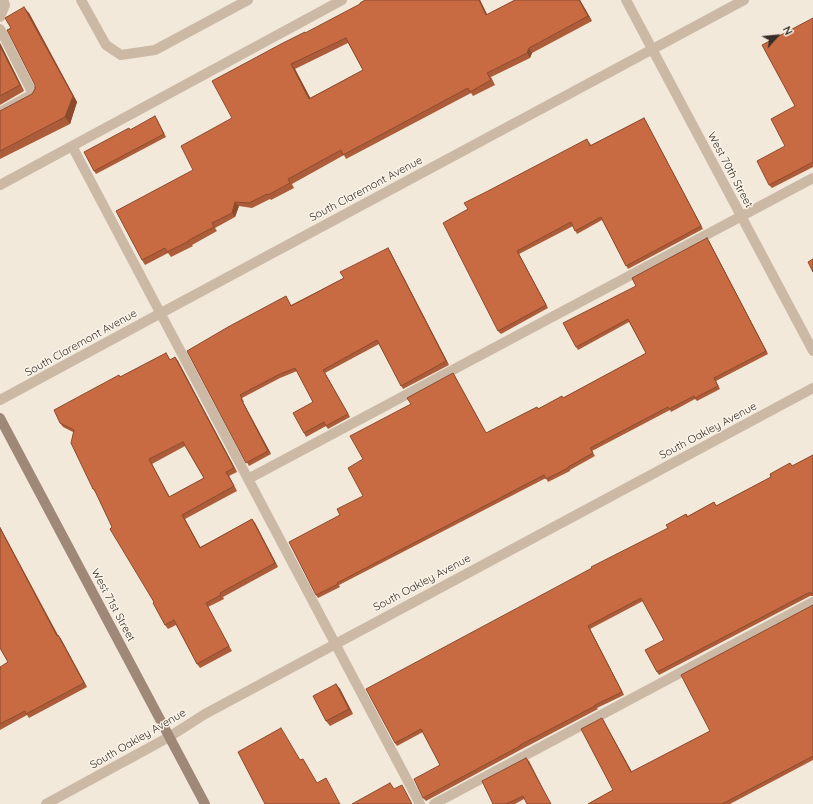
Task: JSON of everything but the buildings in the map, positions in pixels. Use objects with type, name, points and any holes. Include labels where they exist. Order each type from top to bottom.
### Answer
[{"type":"main road","name":"West 71st Street","points":[[0,418],[205,804]]},
{"type":"street","points":[[0,17],[5,5],[3,0]]},
{"type":"street","points":[[81,0],[106,45],[121,55],[155,50],[248,0]]},
{"type":"street","points":[[0,185],[342,0]]},
{"type":"street","name":"West 70th Street","points":[[626,0],[813,350]]},
{"type":"street","name":"South Claremont Avenue","points":[[0,400],[161,312],[744,0]]},
{"type":"street","points":[[0,29],[33,94],[0,112]]},
{"type":"street","points":[[72,146],[420,804]]},
{"type":"street","points":[[248,479],[813,178]]},
{"type":"street","name":"South Oakley Avenue","points":[[46,804],[169,737],[199,718],[813,388]]},
{"type":"street","points":[[434,804],[813,602]]}]
